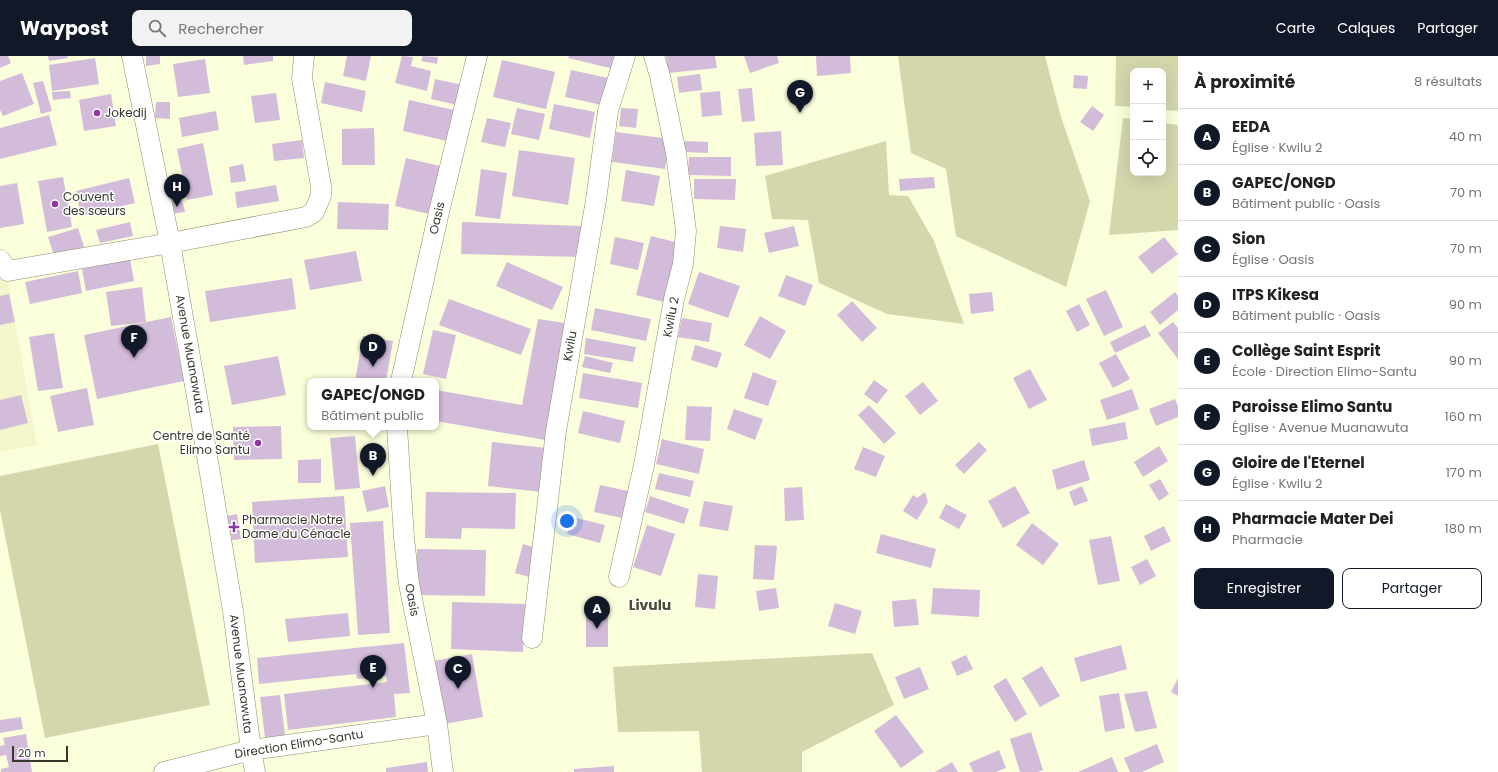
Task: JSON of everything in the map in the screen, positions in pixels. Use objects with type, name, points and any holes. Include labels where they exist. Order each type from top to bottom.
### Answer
[{"type":"street","name":"Avenue Muanawuta","points":[[132,56],[170,243],[202,420],[233,611],[255,772]]},
{"type":"street","points":[[0,260],[8,270],[170,243],[306,217],[314,212],[321,196],[321,186],[302,78],[304,56]]},
{"type":"street","name":"Oasis","points":[[402,378],[438,212],[477,56]]},
{"type":"street","name":"Kwilu","points":[[532,638],[556,431],[596,200],[608,111],[625,56]]},
{"type":"street","name":"Kwilu 2","points":[[619,577],[644,465],[674,298],[683,264],[686,231],[676,153],[660,76],[654,56]]},
{"type":"street","name":"Oasis","points":[[396,430],[409,584],[437,724],[443,772]]},
{"type":"street","name":"Direction Elimo-Santu","points":[[164,772],[251,750],[437,724]]},
{"type":"shaded area","points":[[898,56],[1045,56],[1061,117],[1090,201],[1066,287],[956,236],[946,169],[911,153]]},
{"type":"shaded area","points":[[1116,56],[1178,56],[1178,111],[1166,110],[1166,68],[1130,68],[1130,107],[1115,106]]},
{"type":"shaded area","points":[[1123,118],[1130,119],[1130,176],[1166,176],[1166,123],[1178,125],[1178,230],[1109,235]]},
{"type":"shaded area","points":[[886,141],[889,195],[908,196],[934,241],[964,324],[887,314],[819,283],[808,220],[772,219],[765,176]]},
{"type":"shaded area","points":[[7,278],[37,445],[0,452],[0,280]]},
{"type":"shaded area","points":[[158,444],[210,705],[45,738],[0,510],[0,476]]},
{"type":"shaded area","points":[[872,653],[894,705],[802,752],[802,772],[702,772],[699,731],[618,732],[613,667]]},
{"type":"building","points":[[0,56],[8,56],[11,63],[0,68]]},
{"type":"building","points":[[48,56],[67,56],[68,58],[49,61]]},
{"type":"building","points":[[146,56],[160,56],[160,64],[146,66]]},
{"type":"building","points":[[243,56],[273,56],[273,61],[244,65]]},
{"type":"building","points":[[347,56],[371,56],[366,81],[343,76]]},
{"type":"building","points":[[402,56],[413,57],[411,66],[431,71],[427,91],[395,83]]},
{"type":"building","points":[[423,56],[438,57],[437,64],[421,61]]},
{"type":"building","points":[[569,56],[616,56],[614,69],[568,58]]},
{"type":"building","points":[[666,56],[715,56],[717,68],[668,73]]},
{"type":"building","points":[[744,56],[777,56],[779,63],[750,73]]},
{"type":"building","points":[[816,56],[850,56],[851,73],[817,76]]},
{"type":"building","points":[[95,58],[99,84],[52,91],[49,65]]},
{"type":"building","points":[[205,59],[210,93],[178,97],[173,64]]},
{"type":"building","points":[[502,60],[555,72],[546,109],[493,97]]},
{"type":"building","points":[[571,70],[608,78],[602,105],[565,97]]},
{"type":"building","points":[[22,73],[34,104],[3,116],[0,110],[0,81]]},
{"type":"building","points":[[700,74],[702,90],[679,93],[677,77]]},
{"type":"building","points":[[1074,75],[1088,76],[1087,89],[1073,88]]},
{"type":"building","points":[[435,79],[467,86],[462,106],[431,99]]},
{"type":"building","points":[[43,81],[52,111],[41,114],[33,83]]},
{"type":"building","points":[[325,82],[366,91],[362,112],[321,103]]},
{"type":"building","points":[[752,88],[755,121],[742,122],[738,89]]},
{"type":"building","points":[[70,91],[71,98],[53,100],[52,92]]},
{"type":"building","points":[[720,91],[722,115],[702,117],[700,93]]},
{"type":"building","points":[[276,93],[280,120],[255,123],[251,96]]},
{"type":"building","name":"Jokedij","points":[[111,94],[116,126],[84,131],[79,100]]},
{"type":"building","points":[[409,100],[454,110],[447,141],[403,131]]},
{"type":"building","points":[[156,102],[170,102],[170,119],[155,118]]},
{"type":"building","points":[[554,104],[595,112],[590,138],[549,129]]},
{"type":"building","points":[[1092,106],[1104,115],[1093,131],[1080,122]]},
{"type":"building","points":[[517,108],[545,114],[539,140],[511,134]]},
{"type":"building","points":[[621,108],[638,109],[636,128],[619,126]]},
{"type":"building","points":[[216,111],[219,130],[182,137],[179,118]]},
{"type":"building","points":[[49,115],[57,145],[0,159],[0,128]]},
{"type":"building","points":[[487,118],[511,123],[505,147],[481,142]]},
{"type":"building","points":[[374,128],[375,165],[342,165],[342,129]]},
{"type":"building","points":[[781,131],[783,165],[756,166],[754,133]]},
{"type":"building","points":[[616,132],[670,139],[665,169],[612,162]]},
{"type":"building","points":[[302,140],[304,158],[274,161],[272,144]]},
{"type":"building","points":[[685,141],[708,142],[708,153],[685,152]]},
{"type":"building","points":[[203,143],[213,195],[187,200],[177,149]]},
{"type":"building","points":[[519,150],[575,158],[568,205],[512,196]]},
{"type":"building","points":[[689,157],[731,157],[731,176],[688,175]]},
{"type":"building","points":[[406,158],[440,166],[429,214],[395,206]]},
{"type":"building","points":[[243,164],[246,181],[231,183],[229,167]]},
{"type":"building","points":[[481,169],[507,173],[500,219],[475,216]]},
{"type":"building","points":[[626,170],[660,176],[654,206],[621,201]]},
{"type":"building","name":"Couvent des sœurs","points":[[63,177],[72,227],[47,232],[38,181]]},
{"type":"building","points":[[934,177],[935,188],[900,191],[899,179]]},
{"type":"building","points":[[129,178],[135,203],[81,216],[76,191]]},
{"type":"building","points":[[694,179],[736,179],[735,200],[694,199]]},
{"type":"building","points":[[17,183],[24,224],[0,228],[0,186]]},
{"type":"building","points":[[276,185],[279,201],[237,208],[235,192]]},
{"type":"building","points":[[182,199],[185,212],[171,214],[169,201]]},
{"type":"building","points":[[338,202],[389,204],[388,230],[337,229]]},
{"type":"building","points":[[130,222],[133,236],[100,243],[96,230]]},
{"type":"building","points":[[462,222],[583,226],[582,257],[461,254]]},
{"type":"building","points":[[720,226],[746,229],[743,252],[717,248]]},
{"type":"building","points":[[794,226],[799,246],[769,253],[764,233]]},
{"type":"building","points":[[78,228],[84,247],[54,255],[48,237]]},
{"type":"building","points":[[651,236],[679,243],[664,302],[636,295]]},
{"type":"building","points":[[615,237],[644,243],[638,270],[610,264]]},
{"type":"building","points":[[1164,237],[1178,254],[1152,274],[1138,257]]},
{"type":"building","points":[[356,251],[362,281],[310,290],[304,260]]},
{"type":"building","points":[[130,259],[134,281],[86,291],[82,269]]},
{"type":"building","points":[[507,262],[563,287],[552,310],[496,286]]},
{"type":"building","points":[[78,271],[82,293],[30,304],[25,282]]},
{"type":"building","points":[[699,272],[740,286],[728,318],[688,304]]},
{"type":"building","points":[[786,275],[813,285],[805,306],[778,296]]},
{"type":"building","points":[[292,278],[296,309],[210,322],[205,291]]},
{"type":"building","points":[[142,287],[146,322],[111,326],[106,292]]},
{"type":"building","points":[[1106,290],[1123,327],[1104,336],[1086,299]]},
{"type":"building","points":[[992,292],[994,311],[971,314],[969,294]]},
{"type":"building","points":[[1175,292],[1178,296],[1178,310],[1160,325],[1150,312]]},
{"type":"building","points":[[9,294],[15,322],[0,325],[0,296]]},
{"type":"building","points":[[449,299],[531,329],[521,355],[439,325]]},
{"type":"building","points":[[852,301],[877,328],[862,342],[837,315]]},
{"type":"building","points":[[1079,304],[1090,325],[1077,332],[1066,311]]},
{"type":"building","points":[[595,308],[651,319],[646,341],[591,330]]},
{"type":"building","points":[[760,316],[786,331],[770,359],[744,345]]},
{"type":"building","points":[[171,317],[184,381],[97,399],[84,335]]},
{"type":"building","points":[[682,318],[712,323],[709,342],[678,337]]},
{"type":"building","points":[[538,319],[565,323],[545,440],[439,422],[439,391],[522,405]]},
{"type":"building","points":[[1173,322],[1178,328],[1178,359],[1158,333]]},
{"type":"building","points":[[1145,325],[1151,336],[1115,353],[1110,342]]},
{"type":"building","points":[[433,330],[456,335],[446,379],[423,374]]},
{"type":"building","points":[[54,333],[63,388],[38,391],[29,337]]},
{"type":"building","points":[[363,336],[393,341],[387,378],[356,378]]},
{"type":"building","points":[[586,338],[636,347],[633,362],[584,354]]},
{"type":"building","points":[[695,345],[722,353],[717,368],[691,360]]},
{"type":"building","points":[[1116,354],[1130,379],[1113,388],[1099,363]]},
{"type":"building","points":[[278,356],[286,395],[232,405],[224,366]]},
{"type":"building","points":[[585,356],[613,363],[610,373],[582,367]]},
{"type":"building","points":[[1030,369],[1047,400],[1029,409],[1013,378]]},
{"type":"building","points":[[753,372],[777,381],[768,406],[744,398]]},
{"type":"building","points":[[583,373],[642,383],[638,408],[579,398]]},
{"type":"building","points":[[874,380],[888,390],[877,404],[864,394]]},
{"type":"building","points":[[923,382],[938,401],[920,415],[905,396]]},
{"type":"building","points":[[87,388],[94,425],[58,432],[50,396]]},
{"type":"building","points":[[1132,389],[1139,409],[1107,420],[1100,400]]},
{"type":"building","points":[[21,395],[28,423],[0,430],[0,400]]},
{"type":"building","points":[[1175,399],[1178,406],[1178,417],[1156,426],[1149,409]]},
{"type":"building","points":[[869,405],[896,433],[884,444],[858,415]]},
{"type":"building","points":[[687,406],[712,407],[710,441],[685,440]]},
{"type":"building","points":[[734,409],[763,419],[755,440],[727,429]]},
{"type":"building","points":[[583,411],[625,421],[620,443],[578,433]]},
{"type":"building","points":[[1125,422],[1128,439],[1092,446],[1089,429]]},
{"type":"building","name":"Centre de Santé Elimo Santu","points":[[281,426],[282,459],[234,460],[233,427]]},
{"type":"building","points":[[355,436],[360,488],[335,490],[330,438]]},
{"type":"building","points":[[662,439],[704,449],[699,474],[656,464]]},
{"type":"building","points":[[492,442],[546,448],[542,492],[488,486]]},
{"type":"building","points":[[979,442],[987,450],[964,474],[955,465]]},
{"type":"building","points":[[1159,446],[1168,461],[1143,477],[1134,462]]},
{"type":"building","points":[[863,447],[885,456],[876,477],[854,469]]},
{"type":"building","points":[[321,459],[321,483],[298,483],[298,460]]},
{"type":"building","points":[[1084,460],[1090,480],[1057,490],[1052,470]]},
{"type":"building","points":[[659,473],[694,481],[690,497],[655,489]]},
{"type":"building","points":[[1160,479],[1169,494],[1159,501],[1149,485]]},
{"type":"building","points":[[600,485],[628,491],[622,518],[594,512]]},
{"type":"building","points":[[385,486],[389,507],[367,512],[362,491]]},
{"type":"building","points":[[1015,486],[1030,513],[1003,528],[988,501]]},
{"type":"building","points":[[1082,486],[1088,501],[1074,506],[1069,492]]},
{"type":"building","points":[[802,487],[804,520],[785,521],[784,488]]},
{"type":"building","points":[[426,492],[516,493],[515,529],[462,528],[461,539],[425,538]]},
{"type":"building","points":[[925,492],[928,502],[917,520],[903,511],[913,495],[917,498]]},
{"type":"building","points":[[344,496],[348,557],[255,563],[252,502]]},
{"type":"building","points":[[650,496],[689,509],[684,524],[645,512]]},
{"type":"building","points":[[704,501],[733,506],[728,531],[699,526]]},
{"type":"building","points":[[946,504],[967,515],[959,529],[939,518]]},
{"type":"building","name":"Pharmacie Notre Dame du Cénacle","points":[[237,514],[241,539],[232,540],[227,516]]},
{"type":"building","points":[[572,517],[605,525],[600,543],[567,534]]},
{"type":"building","points":[[383,521],[390,633],[358,635],[350,523]]},
{"type":"building","points":[[1032,523],[1059,544],[1043,565],[1016,545]]},
{"type":"building","points":[[647,525],[675,534],[661,576],[633,567]]},
{"type":"building","points":[[1164,526],[1171,541],[1151,551],[1144,536]]},
{"type":"building","points":[[881,534],[936,549],[931,568],[876,553]]},
{"type":"building","points":[[1111,536],[1120,581],[1098,585],[1089,540]]},
{"type":"building","points":[[523,544],[537,548],[529,577],[515,573]]},
{"type":"building","points":[[755,545],[777,546],[774,580],[753,579]]},
{"type":"building","points":[[417,549],[486,550],[485,596],[416,595]]},
{"type":"building","points":[[1147,559],[1156,576],[1140,585],[1131,567]]},
{"type":"building","points":[[698,574],[718,576],[715,609],[695,607]]},
{"type":"building","points":[[776,588],[779,608],[759,611],[756,591]]},
{"type":"building","points":[[933,588],[980,590],[979,617],[931,614]]},
{"type":"building","points":[[916,599],[919,625],[894,627],[892,601]]},
{"type":"building","points":[[452,602],[525,604],[523,652],[451,649]]},
{"type":"building","points":[[835,603],[862,611],[855,634],[828,626]]},
{"type":"building","points":[[586,611],[608,611],[608,647],[586,647]]},
{"type":"building","points":[[348,613],[350,636],[288,642],[285,619]]},
{"type":"building","points":[[404,643],[410,693],[394,694],[396,717],[288,730],[284,694],[387,682],[386,676],[357,679],[356,674],[259,684],[257,658]]},
{"type":"building","points":[[1121,645],[1127,669],[1081,682],[1074,658]]},
{"type":"building","points":[[472,654],[483,717],[445,724],[433,661]]},
{"type":"building","points":[[966,655],[973,669],[957,676],[951,662]]},
{"type":"building","points":[[1042,666],[1060,696],[1040,707],[1022,678]]},
{"type":"building","points":[[920,667],[929,689],[904,699],[895,677]]},
{"type":"building","points":[[1006,678],[1027,714],[1015,722],[993,686]]},
{"type":"building","points":[[1178,678],[1178,696],[1171,692]]},
{"type":"building","points":[[1147,691],[1157,728],[1135,732],[1124,694]]},
{"type":"building","points":[[1119,693],[1125,728],[1105,732],[1099,696]]},
{"type":"building","points":[[280,695],[285,735],[265,738],[260,697]]},
{"type":"building","points":[[896,715],[924,752],[901,768],[874,731]]},
{"type":"building","points":[[21,717],[23,729],[0,733],[0,720]]},
{"type":"building","points":[[1031,732],[1043,770],[1038,772],[1020,772],[1010,739]]},
{"type":"building","points":[[26,734],[32,772],[1,772],[1,769],[9,767],[6,755],[0,756],[0,746],[5,745],[3,738]]},
{"type":"building","points":[[1157,744],[1164,762],[1142,772],[1130,772],[1124,758]]},
{"type":"building","points":[[999,750],[1006,768],[996,772],[973,772],[969,763]]},
{"type":"building","points":[[1112,757],[1118,772],[1078,772]]},
{"type":"building","points":[[427,762],[428,772],[386,772],[386,768]]},
{"type":"building","points":[[952,762],[958,772],[935,772]]},
{"type":"building","points":[[614,766],[614,772],[574,772],[574,769]]},
{"type":"place","name":"Jokedij","points":[[97,113]]},
{"type":"place","name":"Gloire de l'Eternel","points":[[800,113]]},
{"type":"place","name":"Couvent des sœurs","points":[[55,204]]},
{"type":"place","name":"Pharmacie Mater Dei","points":[[177,207]]},
{"type":"place","name":"Paroisse Elimo Santu","points":[[134,358]]},
{"type":"place","name":"ITPS Kikesa","points":[[373,367]]},
{"type":"place","name":"Centre de Santé Elimo Santu","points":[[258,443]]},
{"type":"place","name":"GAPEC/ONGD","points":[[373,476]]},
{"type":"place","name":"Pharmacie Notre Dame du Cénacle","points":[[234,527]]},
{"type":"place","name":"EEDA","points":[[597,629]]},
{"type":"place","name":"Collège Saint Esprit","points":[[373,688]]},
{"type":"place","name":"Sion","points":[[458,689]]},
{"type":"district","name":"Livulu","points":[[650,605]]}]
